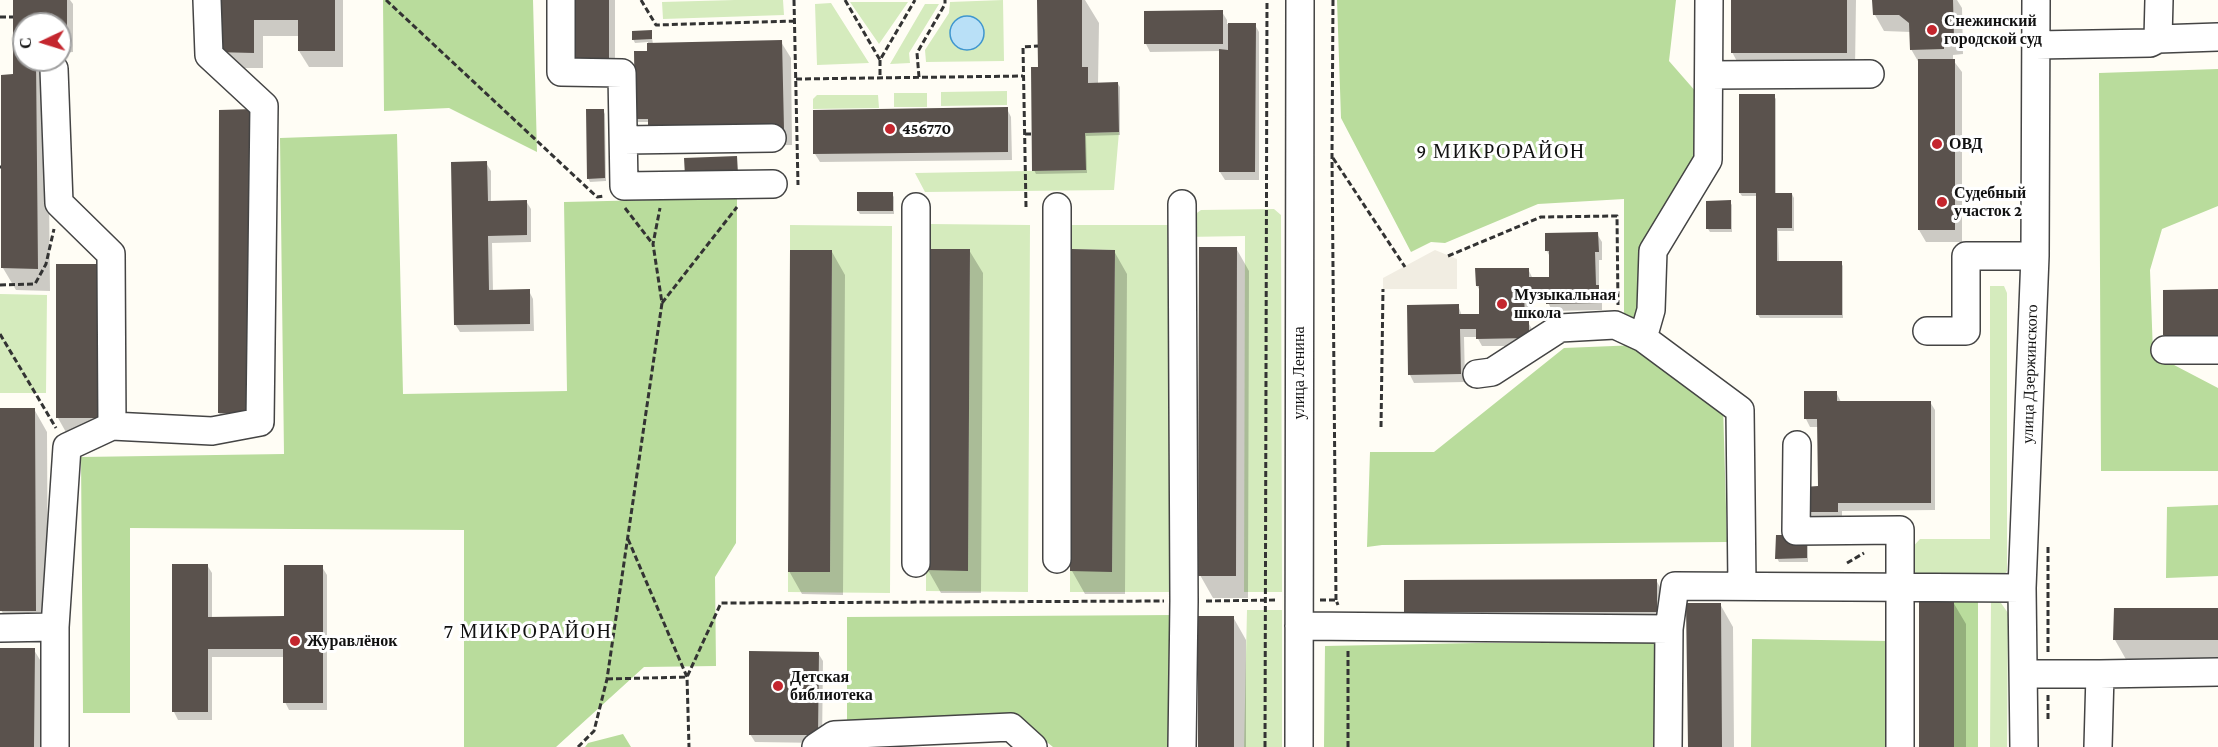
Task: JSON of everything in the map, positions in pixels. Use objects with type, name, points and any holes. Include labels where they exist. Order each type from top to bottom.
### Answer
[{"type":"street","points":[[55,747],[55,627],[67,447],[112,426],[212,431],[260,422],[264,106],[209,55],[207,0]]},
{"type":"street","points":[[561,0],[561,72],[622,73],[624,186],[785,184]]},
{"type":"street","name":"улица Ленина","points":[[1299,747],[1300,0]]},
{"type":"street","points":[[1643,338],[1651,310],[1653,251],[1708,160],[1709,0]]},
{"type":"street","name":"улица Дзержинского","points":[[2024,747],[2022,588],[2035,256],[2036,0]]},
{"type":"street","points":[[2158,39],[2159,0]]},
{"type":"street","points":[[2036,45],[2150,43],[2158,39],[2218,38]]},
{"type":"street","points":[[54,72],[59,203],[111,254],[112,426]]},
{"type":"street","points":[[1709,75],[1870,74]]},
{"type":"street","points":[[624,140],[772,138]]},
{"type":"street","points":[[1182,204],[1184,601],[1182,747]]},
{"type":"street","points":[[916,207],[916,563]]},
{"type":"street","points":[[1057,207],[1057,559]]},
{"type":"street","points":[[1927,331],[1966,332],[1966,256],[2035,256]]},
{"type":"street","points":[[1477,374],[1492,372],[1560,328],[1616,325],[1643,338],[1740,410],[1742,585]]},
{"type":"street","points":[[2165,350],[2218,350]]},
{"type":"street","points":[[1797,445],[1796,531],[1900,530],[1900,747]]},
{"type":"street","points":[[1668,747],[1669,629],[1675,586],[2022,588]]},
{"type":"street","points":[[1299,626],[1669,629]]},
{"type":"street","points":[[0,628],[55,627]]},
{"type":"street","points":[[2024,674],[2218,672]]},
{"type":"street","points":[[2098,747],[2100,674]]},
{"type":"street","points":[[816,747],[834,735],[1011,727],[1033,747]]},
{"type":"path","points":[[386,0],[597,197],[606,196]]},
{"type":"path","points":[[641,0],[656,25],[794,21]]},
{"type":"path","points":[[785,184],[796,79],[794,0]]},
{"type":"path","points":[[845,0],[880,60],[880,78]]},
{"type":"path","points":[[880,60],[915,0]]},
{"type":"path","points":[[919,77],[917,53],[945,4],[945,0]]},
{"type":"path","points":[[1265,747],[1267,0]]},
{"type":"path","points":[[1333,0],[1336,600]]},
{"type":"path","points":[[1026,207],[1023,47],[1038,46]]},
{"type":"path","points":[[796,79],[1023,76]]},
{"type":"path","points":[[1025,134],[1031,134]]},
{"type":"path","points":[[1332,156],[1405,267]]},
{"type":"path","points":[[578,747],[594,731],[607,679],[662,303],[653,244],[664,186]]},
{"type":"path","points":[[662,303],[742,200]]},
{"type":"path","points":[[0,285],[35,285],[46,264],[59,203]]},
{"type":"path","points":[[622,203],[653,244]]},
{"type":"path","points":[[1448,256],[1540,217],[1617,216],[1618,307],[1616,325]]},
{"type":"path","points":[[1382,427],[1383,289]]},
{"type":"path","points":[[0,334],[67,447]]},
{"type":"path","points":[[627,537],[687,677],[689,747]]},
{"type":"path","points":[[687,677],[721,603],[1298,600]]},
{"type":"path","points":[[1348,628],[1348,747]]},
{"type":"path","points":[[607,679],[687,677]]},
{"type":"green space","points":[[383,0],[533,0],[537,152],[449,108],[384,111]]},
{"type":"green space","points":[[783,0],[784,15],[663,19],[662,2]]},
{"type":"green space","points":[[1003,0],[1004,61],[926,62],[925,50],[949,13],[950,2]]},
{"type":"green space","points":[[1337,0],[1676,0],[1669,61],[1697,93],[1698,165],[1690,180],[1643,325],[1624,319],[1624,199],[1538,204],[1445,243],[1431,242],[1411,252],[1341,118]]},
{"type":"green space","points":[[850,2],[908,2],[879,44]]},
{"type":"green space","points":[[831,3],[869,63],[817,65],[815,4]]},
{"type":"green space","points":[[925,4],[939,4],[909,53],[910,63],[890,64]]},
{"type":"green space","points":[[2218,69],[2218,206],[2162,229],[2150,270],[2153,354],[2218,388],[2218,471],[2101,471],[2099,73]]},
{"type":"green space","points":[[1007,91],[1007,105],[941,106],[941,92]]},
{"type":"green space","points":[[894,93],[927,93],[927,107],[894,107]]},
{"type":"green space","points":[[817,95],[878,95],[879,108],[813,109],[813,99]]},
{"type":"green space","points":[[1119,132],[1114,190],[925,192],[915,173],[1085,170],[1085,133]]},
{"type":"green space","points":[[397,134],[403,394],[567,391],[564,202],[737,198],[736,543],[715,577],[716,666],[644,667],[556,747],[464,747],[464,530],[130,528],[130,713],[83,713],[81,457],[284,454],[280,138]]},
{"type":"green space","points":[[1274,209],[1281,215],[1282,592],[1244,592],[1245,236],[1186,237],[1186,221],[1201,210]]},
{"type":"green space","points":[[928,224],[1030,225],[1028,592],[926,591],[926,570],[968,570],[970,249],[928,249]]},
{"type":"green space","points":[[790,225],[892,226],[890,593],[788,592],[788,572],[830,572],[832,251],[790,250]]},
{"type":"green space","points":[[1072,225],[1174,225],[1172,592],[1070,592],[1070,571],[1112,571],[1115,250],[1072,249]]},
{"type":"green space","points":[[1990,286],[2004,286],[2007,293],[2007,571],[2002,577],[1918,576],[1908,565],[1907,553],[1920,539],[1990,539]]},
{"type":"green space","points":[[0,294],[47,295],[46,393],[0,393]]},
{"type":"green space","points":[[1638,345],[1723,406],[1727,542],[1367,547],[1370,452],[1434,452],[1564,348]]},
{"type":"green space","points":[[2218,505],[2218,576],[2166,578],[2167,507]]},
{"type":"green space","points":[[1991,599],[2001,603],[2008,613],[2007,747],[1990,747]]},
{"type":"green space","points":[[1954,600],[1978,600],[1978,747],[1954,747]]},
{"type":"green space","points":[[1247,610],[1282,610],[1282,747],[1244,747]]},
{"type":"green space","points":[[1175,615],[1175,747],[1053,747],[1012,714],[847,721],[847,617]]},
{"type":"green space","points":[[1752,639],[1889,641],[1890,747],[1751,747]]},
{"type":"green space","points":[[1656,643],[1655,747],[1324,747],[1325,646]]},
{"type":"green space","points":[[623,734],[631,747],[585,747],[588,743]]},
{"type":"shaded area","points":[[1435,250],[1457,259],[1457,289],[1383,289],[1383,278]]},
{"type":"water","points":[[967,16],[979,21],[984,33],[979,45],[967,50],[955,45],[950,33],[955,21]]},
{"type":"building","points":[[13,0],[67,0],[67,12],[13,12]]},
{"type":"building","points":[[214,0],[335,0],[335,51],[298,51],[298,20],[254,20],[254,53],[214,52]]},
{"type":"building","points":[[565,0],[609,0],[609,71],[565,71]]},
{"type":"building","points":[[1037,0],[1082,0],[1082,67],[1088,67],[1088,83],[1118,82],[1119,132],[1085,133],[1086,170],[1032,171],[1031,67],[1038,67]]},
{"type":"building","points":[[1731,0],[1847,0],[1847,53],[1731,53]]},
{"type":"building","name":"Снежинский городской суд","points":[[1872,0],[1953,0],[1954,38],[1944,39],[1944,49],[1910,50],[1909,23],[1899,15],[1873,15]]},
{"type":"building","points":[[1223,10],[1223,44],[1144,44],[1144,11]]},
{"type":"building","points":[[1228,23],[1256,23],[1255,172],[1219,172],[1219,49],[1228,50]]},
{"type":"building","points":[[652,30],[652,39],[632,40],[632,31]]},
{"type":"building","points":[[782,40],[784,129],[648,131],[648,119],[635,119],[634,51],[647,51],[647,43]]},
{"type":"building","name":"ОВД","points":[[1918,59],[1955,59],[1955,230],[1918,230]]},
{"type":"building","points":[[13,72],[36,72],[38,269],[1,268],[1,75],[13,74]]},
{"type":"building","points":[[1739,94],[1775,94],[1775,193],[1792,193],[1792,228],[1777,228],[1777,261],[1842,261],[1842,315],[1756,315],[1756,193],[1739,193]]},
{"type":"building","points":[[1008,107],[1008,152],[813,154],[813,110]]},
{"type":"building","points":[[254,109],[254,414],[218,413],[219,110]]},
{"type":"building","points":[[586,109],[604,109],[605,178],[587,179]]},
{"type":"building","points":[[737,156],[738,174],[685,176],[684,158]]},
{"type":"building","points":[[487,161],[488,201],[527,200],[527,235],[488,236],[489,290],[530,289],[530,324],[454,325],[451,162]]},
{"type":"building","points":[[857,192],[893,192],[893,211],[857,211]]},
{"type":"building","points":[[1731,200],[1731,229],[1706,229],[1706,201]]},
{"type":"building","name":"Музыкальная школа","points":[[1598,232],[1599,252],[1595,252],[1599,303],[1546,304],[1546,292],[1524,292],[1525,321],[1529,321],[1529,338],[1476,339],[1476,329],[1460,329],[1461,374],[1408,375],[1407,305],[1459,304],[1459,314],[1479,314],[1479,286],[1476,286],[1475,268],[1529,268],[1529,277],[1549,277],[1549,251],[1545,251],[1545,233]]},
{"type":"building","points":[[1199,247],[1237,247],[1236,576],[1198,576]]},
{"type":"building","points":[[928,249],[970,249],[968,571],[926,570]]},
{"type":"building","points":[[1072,249],[1115,250],[1112,572],[1070,571]]},
{"type":"building","points":[[790,250],[832,250],[830,572],[788,572]]},
{"type":"building","points":[[56,264],[100,264],[100,418],[56,418]]},
{"type":"building","points":[[2218,289],[2218,335],[2163,335],[2163,290]]},
{"type":"building","points":[[1804,391],[1837,391],[1837,401],[1931,401],[1931,503],[1838,503],[1838,512],[1804,512],[1804,487],[1818,486],[1817,419],[1804,419]]},
{"type":"building","points":[[0,408],[35,408],[36,611],[0,611]]},
{"type":"building","points":[[1776,535],[1807,535],[1807,558],[1775,559]]},
{"type":"building","points":[[172,564],[208,564],[208,617],[284,616],[284,565],[323,565],[323,703],[283,703],[283,649],[208,649],[208,712],[172,712]]},
{"type":"building","points":[[1657,579],[1657,612],[1404,612],[1404,580]]},
{"type":"building","points":[[1919,600],[1954,600],[1954,747],[1919,747]]},
{"type":"building","points":[[1686,603],[1721,603],[1722,747],[1688,747]]},
{"type":"building","points":[[2114,608],[2218,608],[2218,640],[2113,640]]},
{"type":"building","points":[[1198,616],[1234,616],[1234,747],[1198,747]]},
{"type":"building","points":[[0,648],[35,648],[34,747],[0,747]]},
{"type":"building","points":[[749,651],[819,652],[818,735],[749,735]]},
{"type":"place","name":"Снежинский городской суд","points":[[1932,30]]},
{"type":"place","name":"456770","points":[[890,129]]},
{"type":"place","name":"ОВД","points":[[1937,144]]},
{"type":"place","name":"Судебный участок 2","points":[[1942,202]]},
{"type":"place","name":"Музыкальная школа","points":[[1502,304]]},
{"type":"place","name":"Журавлёнок","points":[[295,641]]},
{"type":"place","name":"Детская библиотека","points":[[778,686]]},
{"type":"district","name":"9 МИКРОРАЙОН","points":[[1501,152]]},
{"type":"district","name":"7 МИКРОРАЙОН","points":[[528,632]]}]
